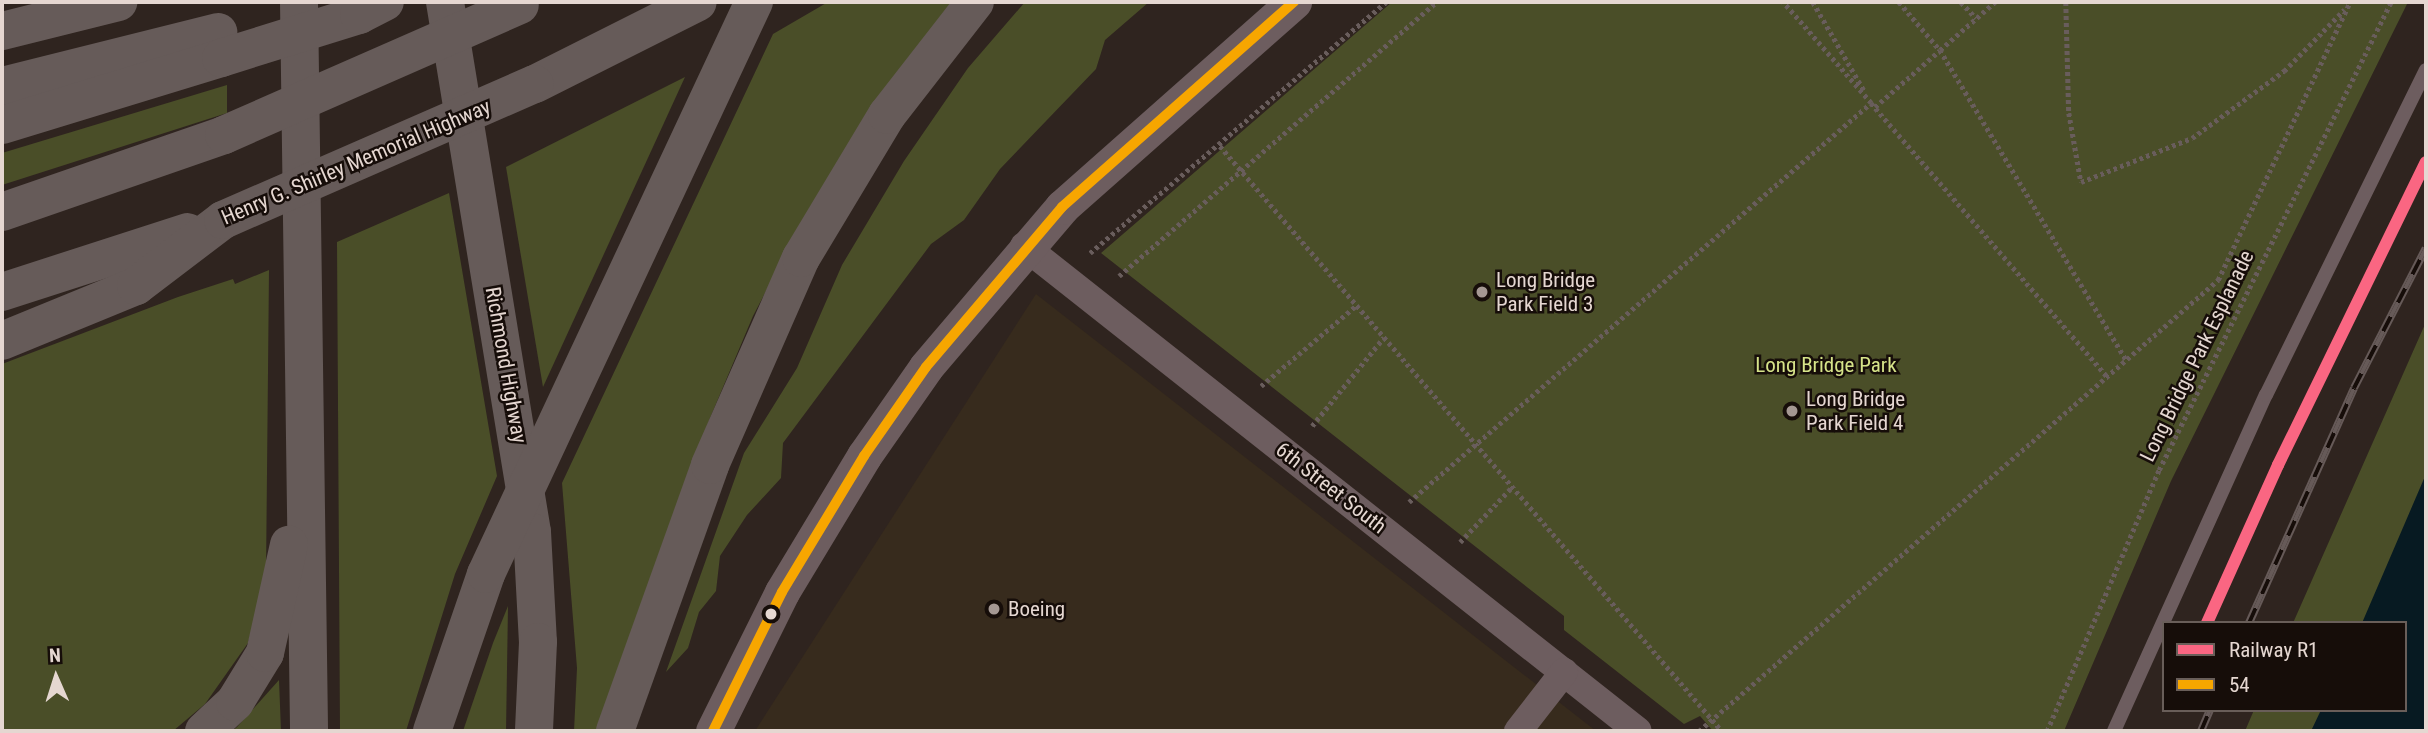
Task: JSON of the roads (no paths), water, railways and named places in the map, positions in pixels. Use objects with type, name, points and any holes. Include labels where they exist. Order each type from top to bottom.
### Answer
[{"type":"highway","points":[[2,31],[118,2]]},
{"type":"highway","points":[[299,2],[309,731]]},
{"type":"highway","points":[[2,125],[220,45],[324,2]]},
{"type":"highway","points":[[2,86],[220,45],[359,15],[385,2]]},
{"type":"highway","name":"Richmond Highway","points":[[445,2],[532,532],[538,642],[534,731]]},
{"type":"highway","name":"Henry G. Shirley Memorial Highway","points":[[2,292],[223,220],[535,84],[698,2]]},
{"type":"highway","points":[[432,731],[486,574],[754,2]]},
{"type":"highway","points":[[615,731],[710,465],[801,258],[887,115],[975,2]]},
{"type":"highway","points":[[2,212],[224,135],[524,4]]},
{"type":"highway","points":[[2,341],[136,286],[223,220]]},
{"type":"highway","points":[[204,731],[235,702],[265,653],[281,595],[305,453]]},
{"type":"street","points":[[713,731],[782,592],[864,456],[926,367],[1024,246],[1165,113],[1294,2]]},
{"type":"street","name":"6th Street South","points":[[1024,246],[1638,731]]},
{"type":"street","points":[[1518,731],[1564,672]]},
{"type":"lane","points":[[2164,621],[2272,383],[2426,70]]},
{"type":"lane","points":[[2114,731],[2162,625]]},
{"type":"water","points":[[2426,474],[2426,731],[2311,731],[2320,712],[2407,712],[2407,621],[2363,621]]},
{"type":"railway","points":[[2250,621],[2354,388],[2426,248]]},
{"type":"railway","points":[[2201,731],[2209,712]]},
{"type":"rail line","name":"R1","points":[[2208,621],[2278,465],[2426,162]]},
{"type":"place","name":"Long Bridge Park Field 3","points":[[1482,292]]},
{"type":"place","name":"Long Bridge Park Field 4","points":[[1792,411]]},
{"type":"place","name":"Boeing","points":[[994,609]]},
{"type":"park label","name":"Long Bridge Park","points":[[1826,365]]}]
